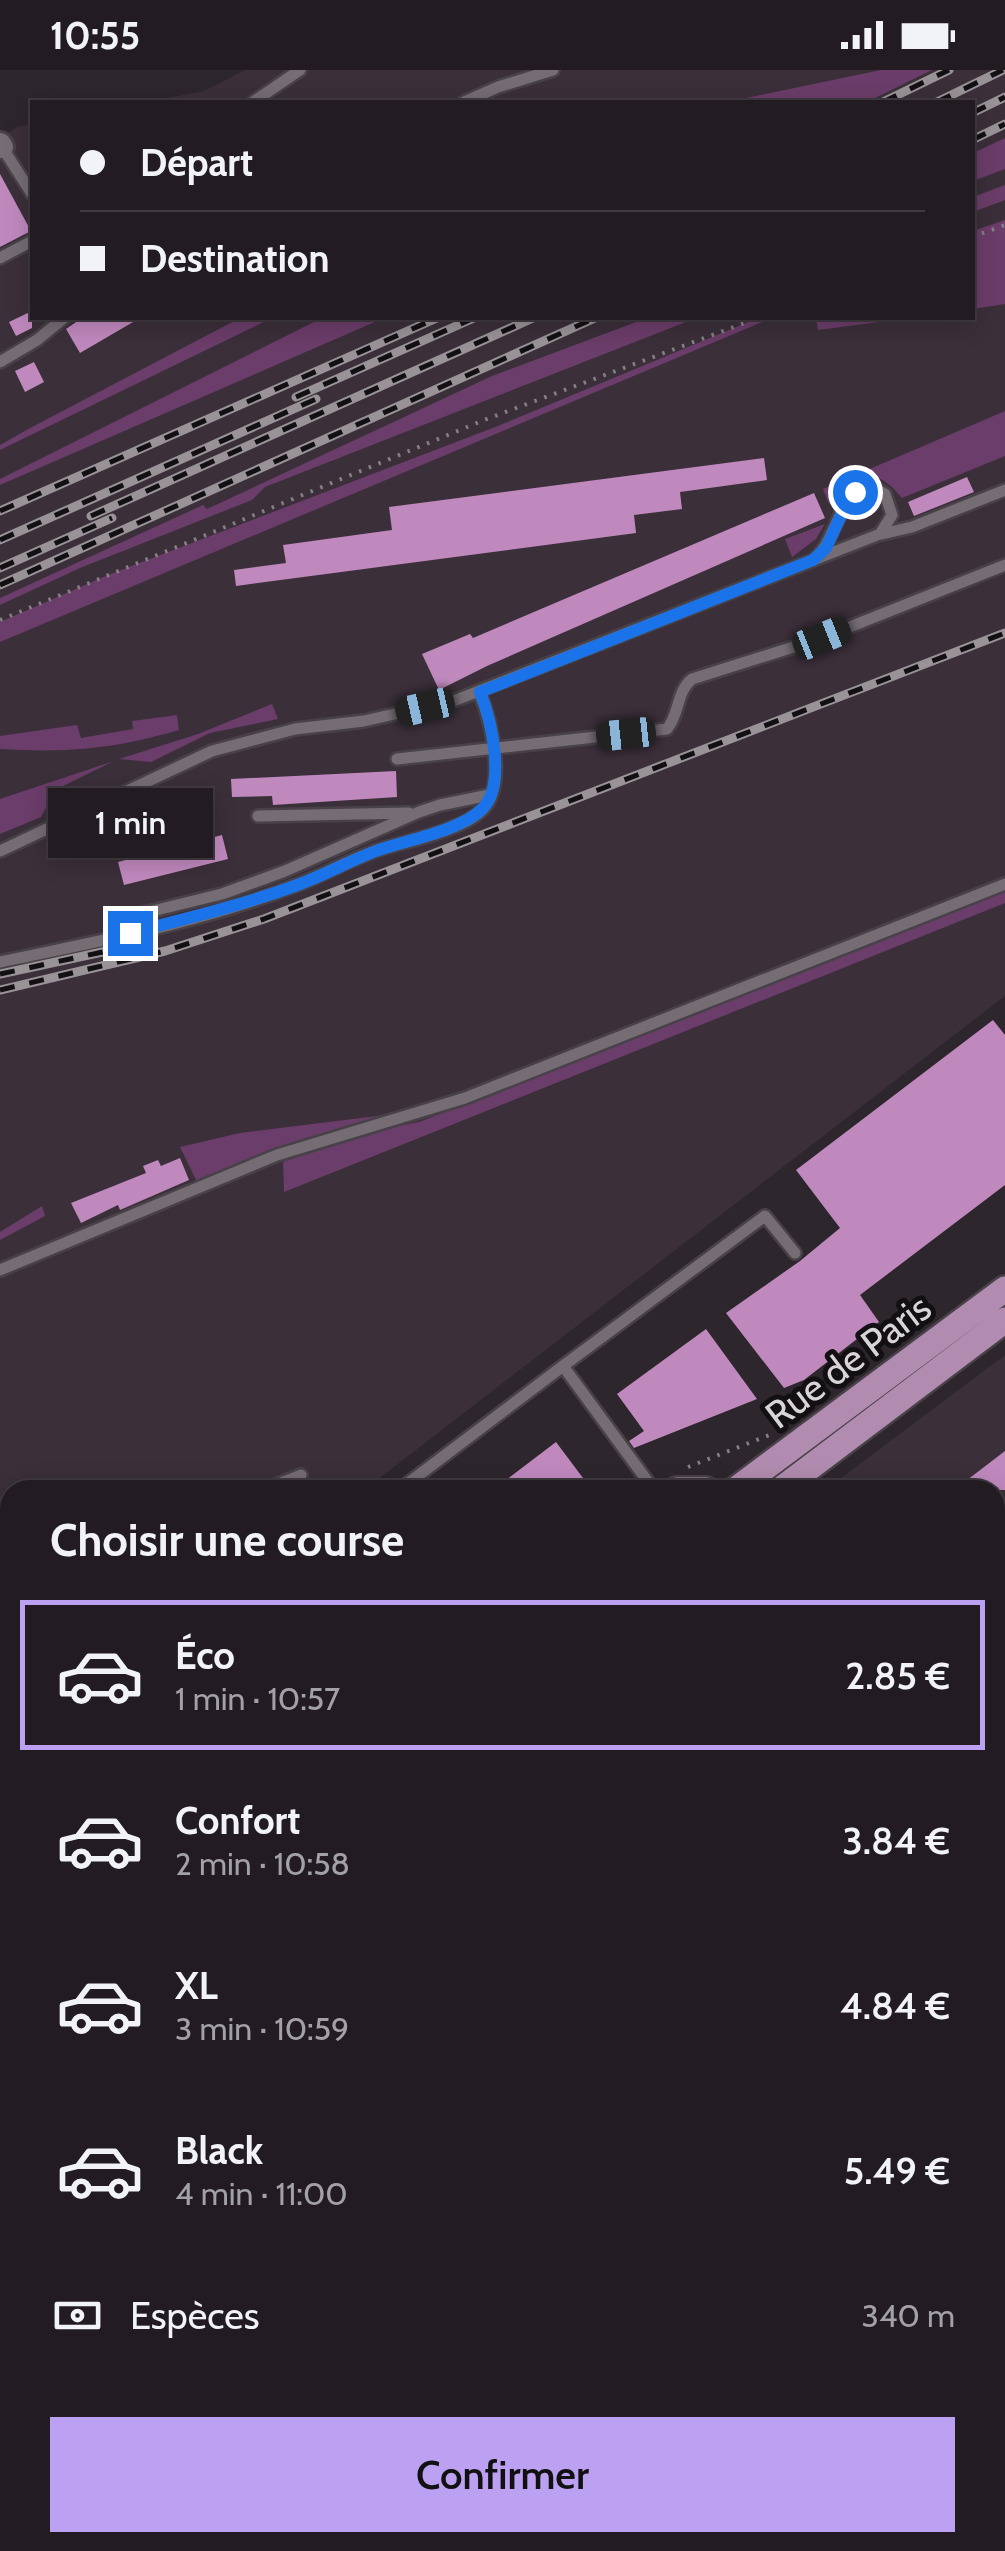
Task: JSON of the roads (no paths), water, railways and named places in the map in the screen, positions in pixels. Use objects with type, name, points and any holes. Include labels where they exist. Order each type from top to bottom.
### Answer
[{"type":"main road","name":"Rue de Paris","points":[[748,1480],[1005,1289]]},
{"type":"main road","name":"Rue de Paris","points":[[793,1480],[1005,1320]]},
{"type":"lane","points":[[256,100],[300,70]]},
{"type":"lane","points":[[470,100],[553,70]]},
{"type":"lane","points":[[1,146],[30,191]]},
{"type":"lane","points":[[0,258],[30,242]]},
{"type":"lane","points":[[0,362],[62,320]]},
{"type":"lane","points":[[0,851],[212,750],[295,729],[382,717],[480,692],[813,560],[872,536],[886,529],[892,515],[892,507],[878,490],[862,488],[849,498],[826,548],[813,560]]},
{"type":"lane","points":[[872,536],[912,527],[1005,490]]},
{"type":"lane","points":[[396,759],[667,729],[684,685],[692,679],[822,638],[1005,565]]},
{"type":"lane","points":[[0,962],[186,919],[293,887],[373,852],[459,823],[484,808],[494,784],[495,748],[480,692]]},
{"type":"lane","points":[[140,914],[222,894],[419,812],[489,795]]},
{"type":"lane","points":[[258,816],[419,812]]},
{"type":"lane","points":[[0,1270],[277,1155],[465,1098],[1005,884]]},
{"type":"lane","points":[[413,1480],[766,1216],[795,1253]]},
{"type":"lane","points":[[562,1366],[647,1480]]},
{"type":"lane","points":[[288,1480],[302,1474]]},
{"type":"railway","points":[[887,100],[949,70]]},
{"type":"railway","points":[[941,100],[1003,70]]},
{"type":"railway","points":[[975,112],[1005,97]]},
{"type":"railway","points":[[975,139],[1005,124]]},
{"type":"railway","points":[[0,511],[432,320]]},
{"type":"railway","points":[[296,397],[469,320]]},
{"type":"railway","points":[[91,516],[529,320]]},
{"type":"railway","points":[[0,585],[591,320]]},
{"type":"railway","points":[[0,540],[316,399]]},
{"type":"railway","points":[[0,568],[112,518]]},
{"type":"railway","points":[[0,990],[165,951],[264,919],[1005,633]]},
{"type":"railway","points":[[0,974],[107,951]]}]
